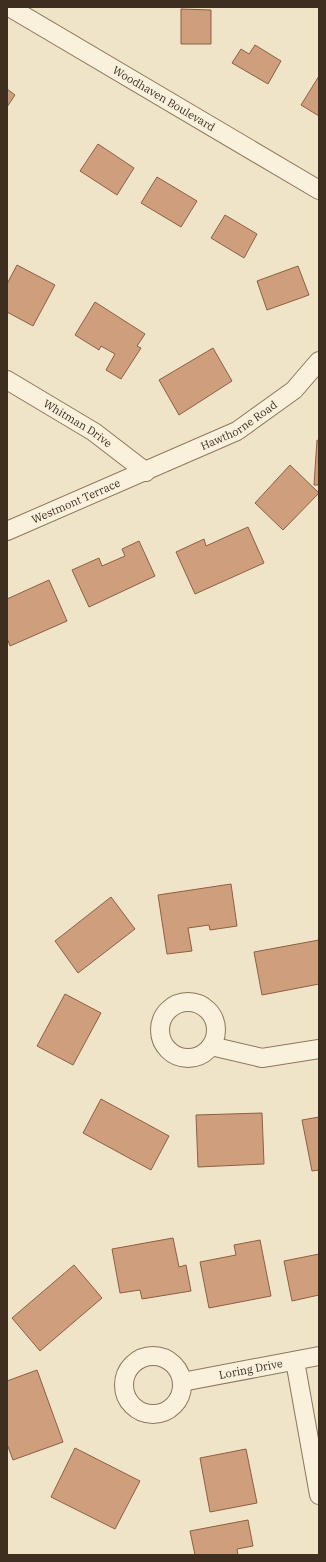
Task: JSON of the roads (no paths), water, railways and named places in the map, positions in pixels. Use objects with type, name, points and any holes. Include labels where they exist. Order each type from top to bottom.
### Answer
[{"type":"street","name":"Woodhaven Boulevard","points":[[9,7],[319,190]]},
{"type":"street","name":"Hawthorne Road","points":[[146,472],[237,432],[294,390],[319,361]]},
{"type":"street","name":"Whitman Drive","points":[[7,380],[94,432],[146,472]]},
{"type":"street","name":"Westmont Terrace","points":[[7,531],[146,472]]},
{"type":"street","points":[[211,1046],[262,1058],[319,1049]]},
{"type":"street","name":"Loring Drive","points":[[182,1382],[319,1356]]},
{"type":"street","points":[[295,1360],[319,1496]]}]
